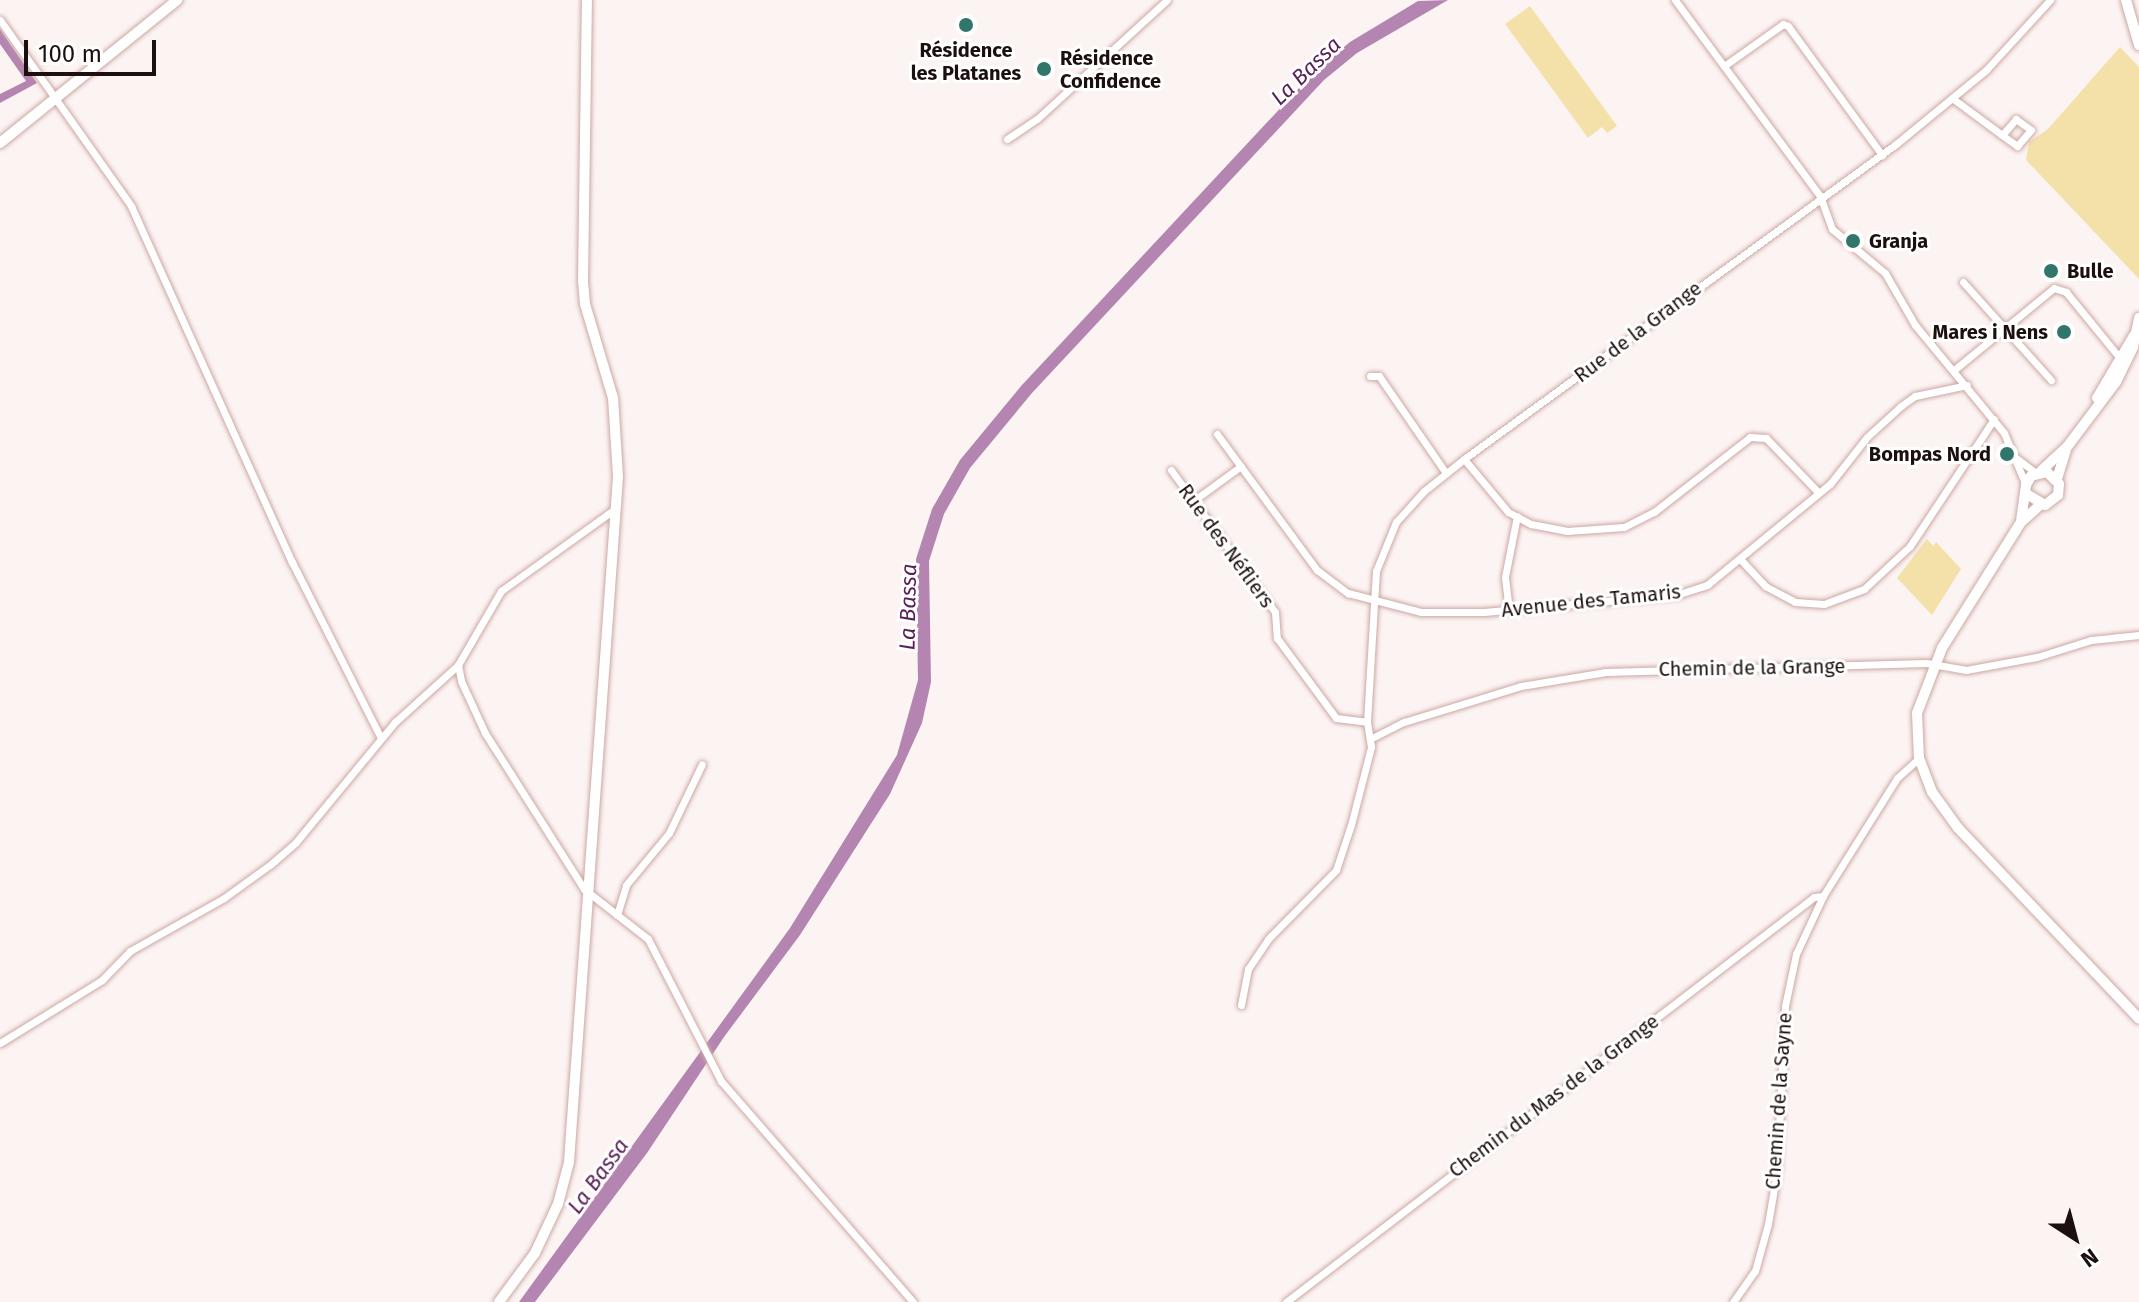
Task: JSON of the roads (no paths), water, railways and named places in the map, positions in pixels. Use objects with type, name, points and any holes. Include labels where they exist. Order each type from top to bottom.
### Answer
[{"type":"main road","points":[[0,143],[177,0]]},
{"type":"main road","points":[[499,1302],[535,1253],[558,1204],[569,1162],[584,889],[615,509],[618,434],[583,281],[587,0]]},
{"type":"main road","points":[[2126,0],[2135,14],[2139,45]]},
{"type":"main road","points":[[2021,522],[2026,489],[2038,472],[2067,447],[2094,407],[2116,382],[2139,318]]},
{"type":"main road","points":[[2094,407],[2119,357],[2136,333]]},
{"type":"main road","points":[[2067,447],[2057,479],[2058,495],[2040,505],[2021,522],[1934,666],[1917,713],[1919,758],[1932,792],[1979,852],[2139,1019]]},
{"type":"main road","points":[[2038,472],[2057,479]]},
{"type":"main road","points":[[2026,489],[2040,505]]},
{"type":"street","points":[[1007,139],[1037,119],[1167,0]]},
{"type":"street","points":[[1675,0],[1820,196],[1832,229],[1885,273],[1915,325],[1994,419],[2026,489]]},
{"type":"street","name":"Rue de la Grange","points":[[1370,739],[1367,722],[1376,571],[1396,522],[1464,459],[1820,196],[1882,155],[1986,70],[2050,0]]},
{"type":"street","points":[[0,20],[131,206],[292,562],[381,738]]},
{"type":"street","points":[[1724,66],[1783,24],[1788,26],[1882,155]]},
{"type":"street","points":[[1952,98],[2002,135]]},
{"type":"street","points":[[1963,282],[2051,380]]},
{"type":"street","points":[[1954,370],[2054,288],[2066,292],[2119,357]]},
{"type":"street","points":[[1370,376],[1379,376],[1446,473]]},
{"type":"street","name":"Avenue des Tamaris","points":[[1217,434],[1317,570],[1348,593],[1421,612],[1509,610],[1691,592],[1742,561],[1819,493],[1867,437],[1915,396],[1967,385]]},
{"type":"street","points":[[1742,561],[1765,586],[1795,602],[1824,604],[1864,589],[1910,546],[1994,419]]},
{"type":"street","points":[[1464,459],[1494,497],[1517,516],[1567,531],[1624,527],[1654,512],[1750,437],[1766,438],[1819,493]]},
{"type":"street","points":[[2014,457],[2038,472]]},
{"type":"street","points":[[1193,501],[1241,466]]},
{"type":"street","name":"Rue des Néfliers","points":[[1171,470],[1275,612],[1277,638],[1336,718],[1367,722]]},
{"type":"street","points":[[0,1043],[102,980],[130,951],[224,898],[271,864],[296,842],[381,738],[458,665],[501,591],[615,509]]},
{"type":"street","points":[[1509,610],[1505,577],[1517,516]]},
{"type":"street","name":"Chemin de la Grange","points":[[1370,739],[1404,722],[1521,686],[1606,672],[1934,666],[1966,670],[2037,657],[2091,640],[2139,635]]},
{"type":"street","points":[[458,665],[485,733],[584,889],[648,939],[721,1081],[913,1302]]},
{"type":"street","points":[[1241,1005],[1248,969],[1268,939],[1336,870],[1370,739]]},
{"type":"street","name":"Chemin de la Sayne","points":[[1733,1302],[1755,1271],[1766,1239],[1777,1171],[1785,1006],[1796,954],[1823,896],[1897,778],[1919,758]]},
{"type":"street","points":[[617,915],[626,885],[669,833],[702,764]]},
{"type":"street","name":"Chemin du Mas de la Grange","points":[[1286,1302],[1814,897],[1823,896]]},
{"type":"place","name":"Résidence les Platanes","points":[[966,25]]},
{"type":"place","name":"Résidence Confidence","points":[[1044,69]]},
{"type":"place","name":"Granja","points":[[1853,241]]},
{"type":"place","name":"Bulle","points":[[2051,271]]},
{"type":"place","name":"Mares i Nens","points":[[2064,332]]},
{"type":"place","name":"Bompas Nord","points":[[2007,454]]},
{"type":"water label","name":"La Bassa","points":[[1306,71]]},
{"type":"water label","name":"La Bassa","points":[[908,607]]},
{"type":"water label","name":"La Bassa","points":[[598,1176]]}]
